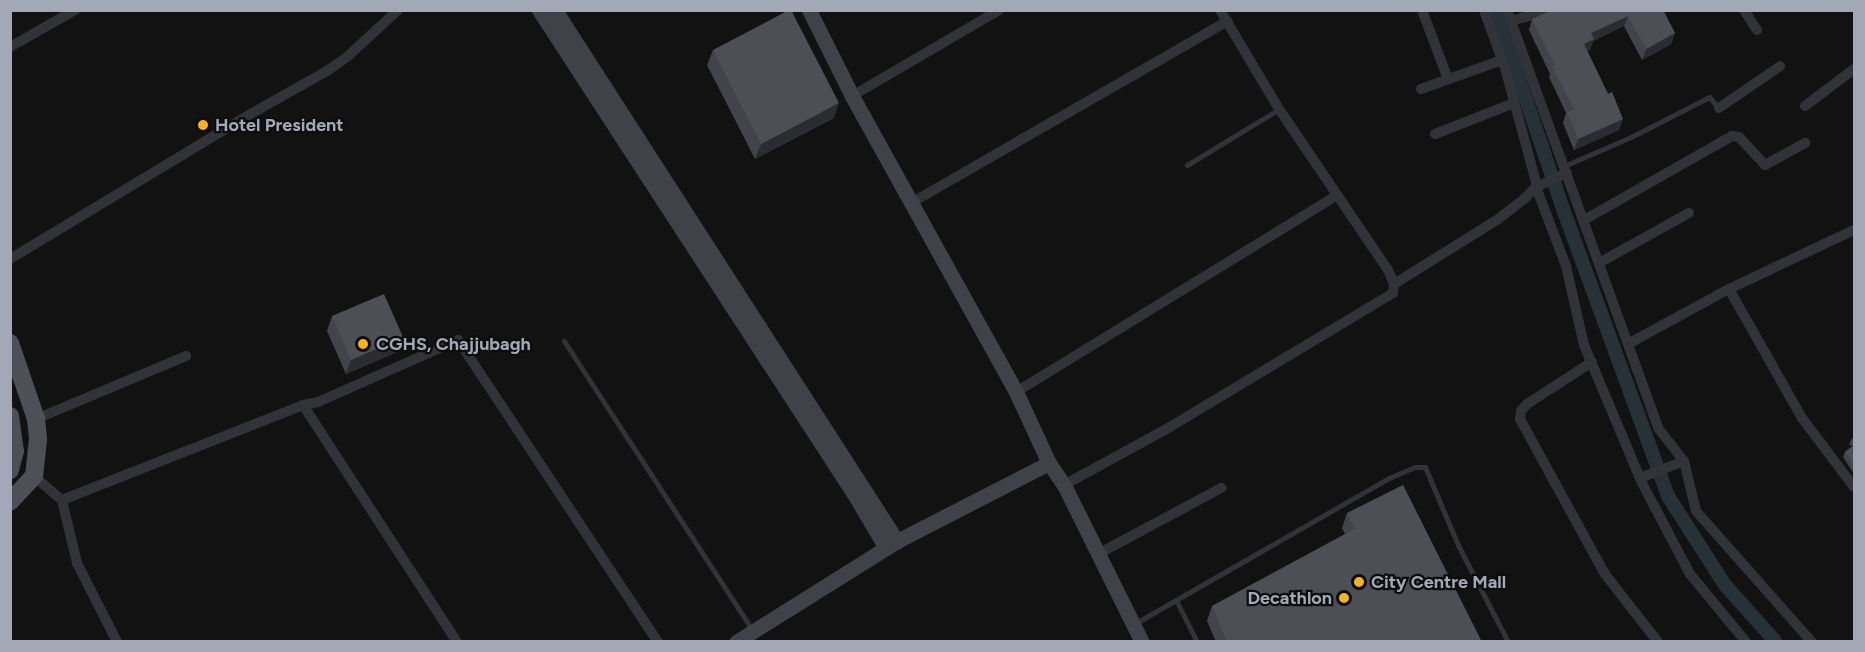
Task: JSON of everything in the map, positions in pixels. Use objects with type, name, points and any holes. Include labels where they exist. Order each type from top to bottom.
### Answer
[{"type":"main road","points":[[10,344],[36,419],[38,455],[34,476],[10,502]]},
{"type":"main road","points":[[10,416],[15,451],[10,470]]},
{"type":"street","points":[[10,47],[75,10]]},
{"type":"street","points":[[10,259],[240,120],[327,71],[347,57],[398,10]]},
{"type":"street","points":[[538,10],[785,377]]},
{"type":"street","points":[[555,10],[892,544]]},
{"type":"street","points":[[809,10],[852,96],[1016,392],[1049,463],[1064,485],[1142,642]]},
{"type":"street","points":[[852,96],[999,10]]},
{"type":"street","points":[[1064,485],[1165,430],[1389,298],[1393,293],[1394,284],[1388,270],[1279,109],[1220,10]]},
{"type":"street","points":[[1422,10],[1448,79]]},
{"type":"street","points":[[1484,10],[1502,60],[1566,266],[1584,345],[1640,478],[1690,574],[1746,642]]},
{"type":"street","points":[[1551,10],[1508,16],[1658,428],[1680,462],[1696,511],[1812,642]]},
{"type":"street","points":[[1744,10],[1756,30]]},
{"type":"street","points":[[911,203],[1227,21]]},
{"type":"street","points":[[1421,89],[1502,60]]},
{"type":"street","points":[[1719,108],[1780,66]]},
{"type":"street","points":[[1805,106],[1854,69]]},
{"type":"street","points":[[1435,134],[1514,103]]},
{"type":"street","points":[[1584,220],[1732,136],[1739,137],[1763,165],[1805,143]]},
{"type":"street","points":[[1394,284],[1497,220],[1540,185],[1564,171]]},
{"type":"street","points":[[1016,392],[1336,195]]},
{"type":"street","points":[[1599,263],[1689,213]]},
{"type":"street","points":[[1628,344],[1729,289],[1854,230]]},
{"type":"street","points":[[1729,289],[1802,418],[1854,487]]},
{"type":"street","points":[[62,500],[303,405],[318,402],[458,340],[658,642]]},
{"type":"street","points":[[36,419],[186,356]]},
{"type":"street","points":[[1592,362],[1527,404],[1521,411],[1520,419],[1605,574],[1658,642]]},
{"type":"street","points":[[303,405],[457,642]]},
{"type":"street","points":[[1640,478],[1680,462]]},
{"type":"street","points":[[736,642],[892,544],[1049,463]]},
{"type":"street","points":[[34,476],[62,500],[76,563],[117,642]]},
{"type":"street","points":[[1098,554],[1221,488]]},
{"type":"lane","points":[[1564,171],[1710,97],[1719,108]]},
{"type":"lane","points":[[1187,165],[1279,109]]},
{"type":"lane","points":[[564,341],[753,631]]},
{"type":"lane","points":[[1134,625],[1389,478],[1415,467],[1425,467],[1458,546],[1508,642]]},
{"type":"lane","points":[[1176,600],[1197,642]]},
{"type":"building","points":[[789,10],[839,103],[761,144],[713,50]]},
{"type":"building","points":[[1552,10],[1663,10],[1675,33],[1646,49],[1628,16],[1591,33],[1594,39],[1584,44],[1608,94],[1612,92],[1623,119],[1578,139],[1567,112],[1574,109],[1532,19]]},
{"type":"building","points":[[384,294],[403,337],[351,360],[332,316]]},
{"type":"building","points":[[1854,445],[1854,465],[1845,452]]},
{"type":"building","name":"City Centre Mall","points":[[1403,485],[1482,642],[1227,642],[1212,606],[1355,529],[1347,513]]},
{"type":"waterway","points":[[1496,10],[1563,209],[1668,496],[1725,585],[1776,642]]},
{"type":"place","name":"Hotel President","points":[[203,125]]},
{"type":"place","name":"CGHS, Chajjubagh","points":[[363,344]]},
{"type":"place","name":"City Centre Mall","points":[[1359,582]]},
{"type":"place","name":"Decathlon","points":[[1344,598]]}]
